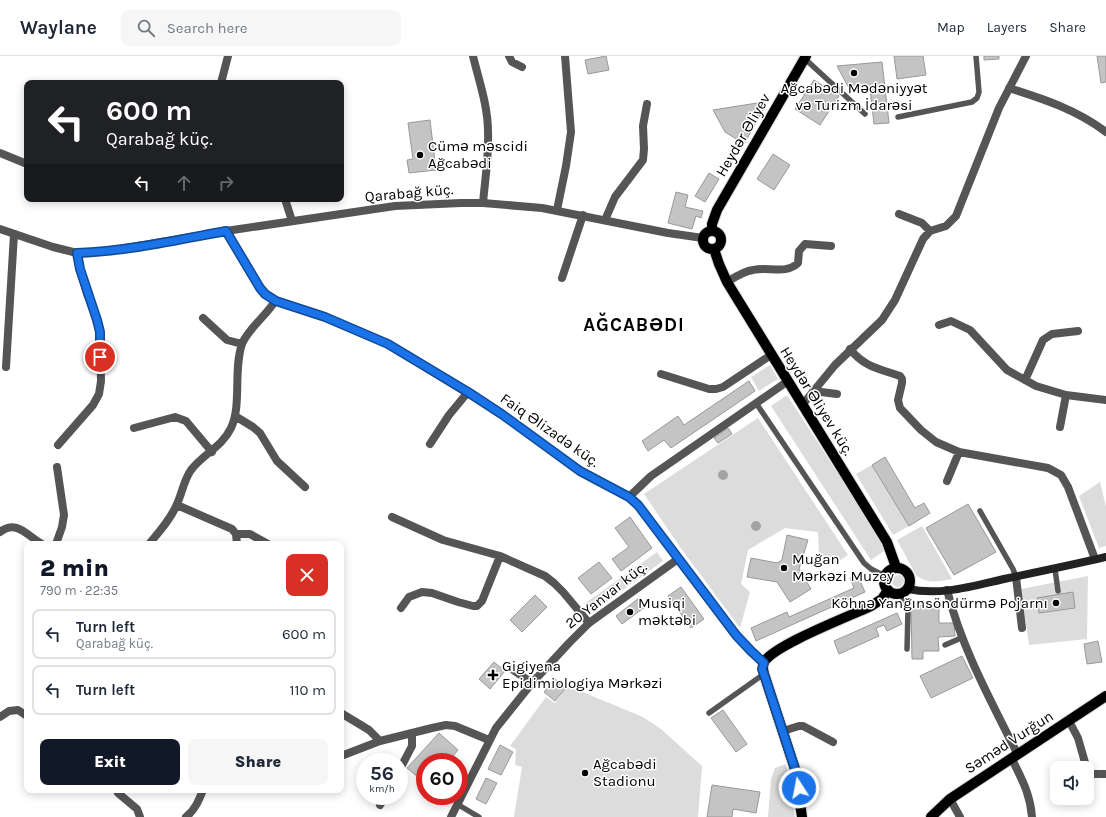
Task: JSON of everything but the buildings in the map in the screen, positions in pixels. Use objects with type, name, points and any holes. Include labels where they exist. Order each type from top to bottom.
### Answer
[{"type":"main road","name":"Heydər Əliyev","points":[[712,231],[712,224],[717,210],[805,57]]},
{"type":"main road","points":[[712,231],[721,237],[721,243],[714,249],[706,247],[703,242],[703,238],[706,233],[712,231]]},
{"type":"main road","name":"Heydər Əliyev küç.","points":[[714,249],[727,282],[887,542],[896,567]]},
{"type":"main road","points":[[904,591],[910,585],[910,576],[904,569],[896,567],[888,571],[885,576],[884,584],[892,593],[904,591],[947,590],[1055,569],[1106,557]]},
{"type":"main road","points":[[802,817],[795,769],[762,669],[764,663],[768,657],[782,646],[871,606],[882,599],[888,590]]},
{"type":"main road","name":"Səməd Vurğun","points":[[931,817],[950,799],[1106,696]]},
{"type":"street","points":[[222,80],[228,56]]},
{"type":"street","points":[[473,56],[486,108],[488,131],[488,152],[483,203]]},
{"type":"street","points":[[508,56],[512,62],[522,67]]},
{"type":"street","points":[[557,210],[571,132],[565,56]]},
{"type":"street","points":[[803,404],[850,349],[882,320],[895,300],[923,239],[930,231],[946,226],[956,216],[999,108],[1026,56]]},
{"type":"street","points":[[1010,88],[1069,109],[1092,121],[1106,132]]},
{"type":"street","points":[[605,220],[615,197],[643,160],[643,126],[647,104]]},
{"type":"street","points":[[0,153],[24,163]]},
{"type":"street","points":[[286,202],[292,221]]},
{"type":"street","name":"Qarabağ küç.","points":[[0,229],[53,247],[77,253],[102,252],[226,231],[395,206],[483,203],[557,210],[655,231],[703,238]]},
{"type":"street","points":[[899,214],[922,223],[930,231]]},
{"type":"street","points":[[562,278],[583,215]]},
{"type":"street","name":"Faiq Əlizadə küç.","points":[[226,231],[265,294],[276,301],[325,317],[388,344],[503,415],[580,471],[629,497],[644,512],[740,640],[764,663]]},
{"type":"street","points":[[6,367],[14,234]]},
{"type":"street","points":[[727,282],[754,269],[793,268],[798,263],[800,251],[805,244],[831,246]]},
{"type":"street","points":[[58,445],[94,405],[99,394],[101,381],[100,332],[80,269],[77,253]]},
{"type":"street","points":[[151,541],[177,505],[191,471],[225,439],[231,429],[235,416],[237,372],[242,344],[246,335],[276,301]]},
{"type":"street","points":[[203,318],[228,340],[242,344]]},
{"type":"street","points":[[939,325],[951,321],[970,330],[1007,370],[1036,386],[1066,395],[1106,400]]},
{"type":"street","points":[[1025,380],[1043,340],[1052,334],[1078,331]]},
{"type":"street","points":[[850,349],[858,358],[868,365],[900,376],[902,379],[898,400],[900,408],[921,430],[936,442],[959,452],[1048,468],[1061,475],[1068,487],[1095,560]]},
{"type":"street","points":[[661,374],[709,389],[716,389],[723,387],[771,355]]},
{"type":"street","points":[[629,497],[651,476],[788,381]]},
{"type":"street","points":[[813,391],[837,394]]},
{"type":"street","points":[[430,444],[449,415],[468,392]]},
{"type":"street","points":[[1060,427],[1066,395]]},
{"type":"street","points":[[235,416],[260,433],[277,461],[305,487]]},
{"type":"street","points":[[134,428],[175,417],[186,421],[212,452]]},
{"type":"street","points":[[947,481],[959,452]]},
{"type":"street","points":[[57,467],[64,515],[57,541]]},
{"type":"street","points":[[177,505],[232,530],[236,534],[237,541]]},
{"type":"street","points":[[392,517],[443,540],[500,556],[545,576],[554,583],[589,623]]},
{"type":"street","points":[[0,532],[6,527],[11,526],[19,528],[38,541]]},
{"type":"street","points":[[236,534],[250,534],[263,541]]},
{"type":"street","points":[[401,608],[408,597],[422,592],[432,593],[458,602],[477,606],[482,601],[500,556]]},
{"type":"street","name":"20 Yanvar küç.","points":[[468,783],[489,740],[503,718],[569,642],[589,623],[678,559]]},
{"type":"street","points":[[1016,577],[1022,628]]},
{"type":"street","points":[[947,590],[962,638],[1015,757],[1031,801],[1032,817]]},
{"type":"street","points":[[509,667],[532,683]]},
{"type":"street","points":[[0,717],[9,711],[18,710],[24,714]]},
{"type":"street","points":[[344,715],[370,730],[380,741]]},
{"type":"street","points":[[1069,721],[1078,738],[1086,766],[1092,774],[1106,774]]},
{"type":"street","points":[[344,755],[380,741],[446,725],[455,726],[489,740]]},
{"type":"street","points":[[783,731],[803,726],[833,742]]},
{"type":"street","points":[[408,754],[412,746],[412,733]]},
{"type":"street","points":[[118,793],[137,809],[140,817]]},
{"type":"street","points":[[192,816],[202,793]]},
{"type":"street","points":[[950,799],[960,817]]},
{"type":"street","name":"20 Yanvar küç.","points":[[451,817],[457,805]]},
{"type":"lane","points":[[898,117],[972,102],[977,98],[979,92],[976,56]]},
{"type":"lane","points":[[805,57],[865,114]]},
{"type":"lane","points":[[756,403],[864,563],[871,569],[885,576]]},
{"type":"lane","points":[[980,511],[1016,577]]},
{"type":"lane","points":[[1055,569],[1058,591]]},
{"type":"lane","points":[[904,591],[908,610],[907,649]]},
{"type":"lane","points":[[945,645],[962,638]]},
{"type":"lane","points":[[709,713],[764,674]]},
{"type":"lane","points":[[459,805],[479,817]]},
{"type":"shaded area","points":[[770,365],[778,379],[759,391],[751,377]]},
{"type":"shaded area","points":[[787,395],[887,549],[871,560],[771,406]]},
{"type":"shaded area","points":[[758,418],[848,555],[831,566],[819,559],[818,532],[785,528],[748,550],[741,584],[750,592],[740,628],[680,547],[644,494]]},
{"type":"shaded area","points":[[872,465],[909,526],[893,535],[856,474]]},
{"type":"shaded area","points":[[721,470],[725,470],[727,471],[727,479],[721,480],[718,477],[718,473]]},
{"type":"shaded area","points":[[1100,482],[1106,507],[1106,546],[1099,548],[1079,496]]},
{"type":"shaded area","points":[[754,521],[758,521],[760,522],[760,530],[754,531],[751,528],[751,524]]},
{"type":"shaded area","points":[[922,526],[952,579],[933,582],[924,580],[916,575],[897,540]]},
{"type":"shaded area","points":[[657,552],[663,561],[591,613],[584,604]]},
{"type":"shaded area","points":[[896,575],[900,575],[904,581],[900,587],[896,587],[892,583],[892,579]]},
{"type":"shaded area","points":[[1088,576],[1087,639],[1029,645],[1021,589]]},
{"type":"shaded area","points":[[568,686],[643,717],[661,729],[702,766],[698,817],[514,817],[522,767],[515,765],[516,749],[510,746],[546,697],[555,703]]},
{"type":"shaded area","points":[[786,764],[795,817],[768,817],[771,779],[775,768]]},
{"type":"place","name":"Ağcabədi Mədəniyyət və Turizm İdarəsi","points":[[854,73]]},
{"type":"place","name":"Cümə məscidi Ağcabədi","points":[[420,155]]},
{"type":"place","name":"Muğan Mərkəzi Muzey","points":[[784,568]]},
{"type":"place","name":"Köhnə Yanğınsöndürmə Pojarnı","points":[[1056,603]]},
{"type":"place","name":"Musiqi məktəbi","points":[[630,612]]},
{"type":"place","name":"Gigiyena Epidimiologiya Mərkəzi","points":[[493,675]]},
{"type":"place","name":"Ağcabədi Stadionu","points":[[585,773]]},
{"type":"district","name":"AĞCABƏDI","points":[[634,325]]},
{"type":"route","points":[[100,357],[100,332],[87,294],[77,253],[125,249],[226,231],[256,283],[265,294],[288,306],[325,317],[388,344],[468,392],[503,415],[580,471],[629,497],[638,505],[736,635],[764,663],[762,669],[795,769],[799,788]]}]
